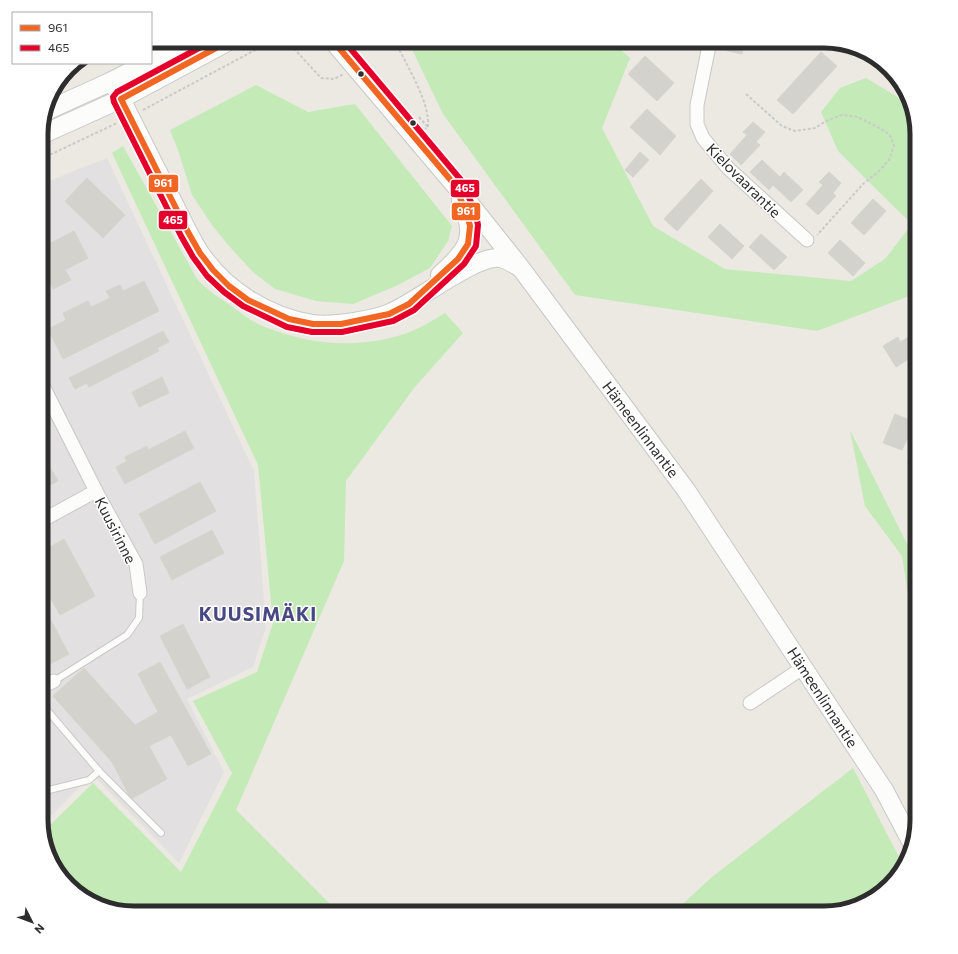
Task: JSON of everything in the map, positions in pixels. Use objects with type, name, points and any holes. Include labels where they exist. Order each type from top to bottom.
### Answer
[{"type":"main road","points":[[152,60],[176,48]]},
{"type":"main road","points":[[48,132],[121,99],[216,48]]},
{"type":"main road","name":"Hämeenlinnantie","points":[[339,48],[356,68],[421,133],[454,184],[520,267],[686,490],[884,790],[908,836]]},
{"type":"main road","points":[[52,108],[145,64]]},
{"type":"main road","points":[[112,81],[200,253],[224,280],[248,300],[268,310],[289,319],[313,324],[341,324],[389,314],[409,304],[473,265],[488,259],[501,258],[520,267]]},
{"type":"main road","points":[[409,304],[458,259],[468,244],[470,226],[467,214],[454,184]]},
{"type":"street","name":"Kielovaarantie","points":[[709,48],[697,105],[697,124],[702,138],[728,168],[807,240]]},
{"type":"street","name":"Kuusirinne","points":[[48,396],[96,491],[136,564],[140,593]]},
{"type":"street","points":[[48,516],[96,491]]},
{"type":"street","points":[[750,704],[804,667]]},
{"type":"street","points":[[48,684],[54,681]]},
{"type":"lane","points":[[54,681],[128,634],[139,618],[140,593]]},
{"type":"lane","points":[[48,711],[99,771],[161,833]]},
{"type":"lane","points":[[48,790],[88,780],[99,771]]},
{"type":"path","points":[[48,156],[130,117],[259,48]]},
{"type":"path","points":[[293,48],[321,78],[334,79],[356,68]]},
{"type":"path","points":[[398,48],[425,104],[428,118],[421,133]]},
{"type":"path","points":[[746,94],[782,126],[795,131],[815,128],[828,120],[842,115],[858,117],[885,131],[891,137],[894,146],[889,160],[864,184],[818,234],[807,240]]},
{"type":"path","points":[[419,117],[421,133]]},
{"type":"shaded area","points":[[107,158],[254,471],[266,627],[253,667],[187,699],[224,772],[179,863],[92,774],[48,819],[48,181]]},
{"type":"green space","points":[[411,48],[619,48],[630,58],[602,128],[653,226],[725,269],[851,281],[885,259],[910,227],[910,296],[817,331],[575,295],[443,114]]},
{"type":"green space","points":[[866,78],[896,96],[904,104],[910,128],[910,222],[838,151],[821,112],[840,88]]},
{"type":"green space","points":[[256,85],[308,112],[355,104],[452,226],[448,241],[430,268],[396,286],[353,304],[316,301],[275,289],[253,272],[212,225],[192,195],[170,130]]},
{"type":"green space","points":[[123,146],[197,279],[205,287],[254,322],[294,337],[332,343],[351,343],[370,342],[407,333],[445,313],[463,333],[414,388],[346,481],[344,561],[236,810],[332,906],[128,906],[117,904],[91,895],[77,885],[62,868],[51,842],[48,827],[93,783],[181,872],[232,773],[193,701],[257,672],[273,623],[258,465],[112,153]]},
{"type":"green space","points":[[850,430],[910,550],[910,606],[902,556],[865,506]]},
{"type":"green space","points":[[910,763],[910,778],[908,774]]},
{"type":"green space","points":[[853,768],[900,860],[889,877],[872,892],[841,904],[830,906],[681,906],[712,877]]},
{"type":"building","points":[[724,48],[743,48],[742,54],[724,50]]},
{"type":"building","points":[[821,52],[837,66],[793,114],[777,100]]},
{"type":"building","points":[[645,56],[674,83],[657,101],[628,74]]},
{"type":"building","points":[[647,109],[676,136],[660,155],[630,127]]},
{"type":"building","points":[[753,122],[765,132],[756,142],[760,145],[741,165],[730,154],[747,135],[743,132]]},
{"type":"building","points":[[640,152],[649,160],[633,177],[625,170]]},
{"type":"building","points":[[762,160],[780,177],[784,172],[803,190],[791,202],[773,185],[769,190],[750,172]]},
{"type":"building","points":[[829,172],[841,183],[833,193],[836,196],[818,215],[806,204],[823,185],[819,182]]},
{"type":"building","points":[[87,178],[125,215],[103,238],[65,201]]},
{"type":"building","points":[[701,179],[713,191],[677,231],[664,219]]},
{"type":"building","points":[[873,199],[886,211],[864,235],[851,223]]},
{"type":"building","points":[[720,224],[744,246],[732,259],[708,237]]},
{"type":"building","points":[[74,231],[88,258],[65,270],[71,280],[53,289],[48,279],[48,244]]},
{"type":"building","points":[[761,234],[787,257],[774,270],[749,247]]},
{"type":"building","points":[[840,240],[865,263],[853,276],[828,253]]},
{"type":"building","points":[[144,281],[159,311],[63,359],[48,329],[66,320],[63,313],[88,301],[91,307],[110,298],[106,291],[120,285],[123,291]]},
{"type":"building","points":[[163,331],[169,342],[157,348],[159,351],[89,387],[87,383],[75,389],[69,378]]},
{"type":"building","points":[[898,337],[900,342],[909,337],[910,358],[896,367],[883,346]]},
{"type":"building","points":[[162,377],[169,393],[139,407],[132,392]]},
{"type":"building","points":[[895,414],[910,420],[910,440],[907,439],[902,450],[883,443]]},
{"type":"building","points":[[185,431],[194,448],[125,484],[116,467],[127,461],[125,457],[147,446],[148,450]]},
{"type":"building","points":[[48,464],[58,481],[48,486]]},
{"type":"building","points":[[200,482],[216,511],[155,544],[139,514]]},
{"type":"building","points":[[212,530],[224,553],[172,580],[160,557]]},
{"type":"building","points":[[64,539],[95,596],[60,615],[48,594],[48,548]]},
{"type":"building","points":[[48,615],[69,654],[48,665]]},
{"type":"building","points":[[183,624],[210,677],[187,689],[160,636]]},
{"type":"building","points":[[160,662],[211,754],[188,766],[171,735],[149,746],[167,779],[131,799],[112,762],[53,696],[84,668],[135,725],[158,712],[138,674]]},
{"type":"transit line","name":"465","points":[[199,48],[117,92],[113,97],[114,102],[181,236],[193,257],[207,276],[224,292],[243,306],[287,327],[312,332],[342,332],[393,321],[414,310],[464,264],[476,246],[478,225],[475,211],[461,180],[350,48]]},
{"type":"transit line","name":"961","points":[[216,48],[121,99],[188,232],[200,253],[213,270],[229,286],[248,300],[289,319],[313,324],[341,324],[389,314],[409,304],[458,259],[468,244],[470,226],[467,214],[454,184],[339,48]]},
{"type":"district","name":"KUUSIMÄKI","points":[[258,613]]}]
